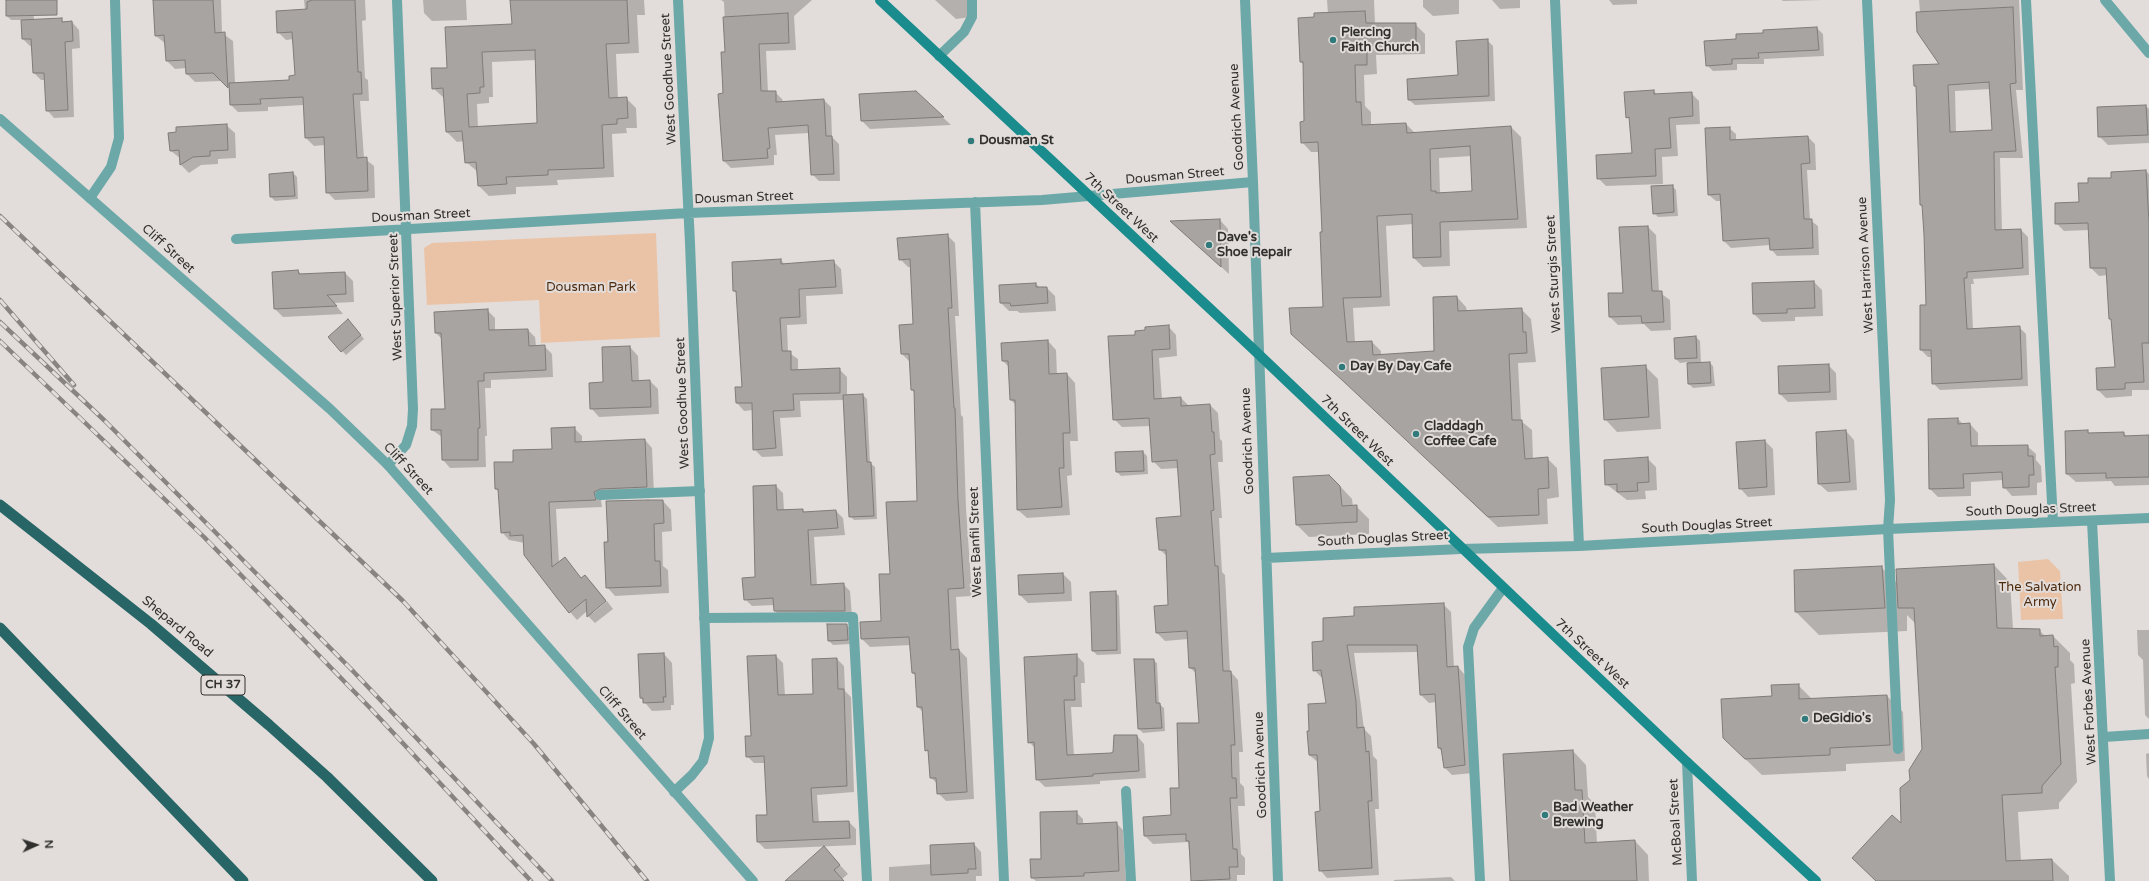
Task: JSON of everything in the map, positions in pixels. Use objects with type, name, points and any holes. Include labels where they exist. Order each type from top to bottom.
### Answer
[{"type":"highway","name":"Shepard Road","points":[[0,505],[133,609],[269,725],[327,777],[432,881]]},
{"type":"highway","points":[[0,628],[243,881]]},
{"type":"main road","name":"7th Street West","points":[[880,0],[1258,354],[1502,588],[1816,881]]},
{"type":"street","points":[[90,198],[111,166],[119,138],[115,0]]},
{"type":"street","name":"West Superior Street","points":[[388,465],[406,445],[412,426],[413,415],[396,0]]},
{"type":"street","name":"West Goodhue Street","points":[[674,792],[696,771],[703,761],[709,738],[700,491],[678,0]]},
{"type":"street","points":[[940,56],[964,32],[972,17],[972,0]]},
{"type":"street","name":"Goodrich Avenue","points":[[1245,0],[1278,881]]},
{"type":"street","name":"West Sturgis Street","points":[[1555,0],[1579,546]]},
{"type":"street","name":"West Harrison Avenue","points":[[1867,0],[1890,500],[1888,529],[1898,749]]},
{"type":"street","points":[[2026,0],[2053,522]]},
{"type":"street","points":[[2105,0],[2149,54]]},
{"type":"street","name":"Cliff Street","points":[[0,119],[330,409],[388,465],[753,881]]},
{"type":"street","name":"Dousman Street","points":[[236,239],[688,213],[1042,200],[1253,182]]},
{"type":"street","name":"West Banfil Street","points":[[975,202],[1004,881]]},
{"type":"street","points":[[600,495],[700,491]]},
{"type":"street","name":"South Douglas Street","points":[[1266,558],[1461,548],[1579,546],[1888,529],[2149,518]]},
{"type":"street","name":"West Forbes Avenue","points":[[2092,521],[2110,881]]},
{"type":"street","points":[[1480,881],[1468,647],[1474,628],[1502,588]]},
{"type":"street","points":[[704,618],[852,617],[867,881]]},
{"type":"street","points":[[2104,737],[2149,734]]},
{"type":"street","name":"McBoal Street","points":[[1687,762],[1692,881]]},
{"type":"street","points":[[1126,791],[1131,881]]},
{"type":"green space","name":"Dousman Park","points":[[656,233],[660,337],[541,343],[539,300],[427,305],[424,248],[432,243]]},
{"type":"green space","name":"The Salvation Army","points":[[2048,559],[2060,571],[2063,619],[2021,620],[2018,562]]},
{"type":"building","points":[[6,0],[57,0],[57,15],[6,16]]},
{"type":"building","points":[[153,0],[213,0],[215,33],[225,32],[228,88],[213,73],[186,74],[185,60],[166,61],[164,35],[155,36]]},
{"type":"building","points":[[312,0],[355,0],[358,72],[361,72],[362,94],[353,94],[357,158],[367,157],[368,191],[326,193],[324,137],[305,138],[303,97],[260,99],[261,104],[230,105],[229,83],[289,80],[289,76],[295,75],[292,32],[277,33],[276,11],[307,9],[307,2]]},
{"type":"building","points":[[510,0],[627,0],[629,43],[606,44],[609,98],[627,97],[628,118],[617,119],[617,124],[602,125],[604,168],[548,170],[548,175],[506,177],[507,184],[478,186],[476,162],[465,163],[462,131],[446,132],[443,88],[432,89],[431,68],[447,68],[445,27],[512,24]],"holes":[[[535,50],[537,123],[469,127],[467,94],[480,93],[480,87],[484,87],[482,52]]]},
{"type":"building","points":[[2013,7],[2016,83],[2010,84],[2016,151],[1994,152],[1995,230],[2021,229],[2023,268],[1967,272],[1967,278],[1964,278],[1967,329],[2020,326],[2022,379],[1932,384],[1931,350],[1920,350],[1920,305],[1926,305],[1924,235],[1922,205],[1920,205],[1916,86],[1914,86],[1913,65],[1939,64],[1917,32],[1916,12]],"holes":[[[1989,82],[1992,130],[1950,132],[1948,85]]]},
{"type":"building","points":[[1365,11],[1366,23],[1416,23],[1416,45],[1367,46],[1367,65],[1355,65],[1356,102],[1361,102],[1362,125],[1406,123],[1407,133],[1511,126],[1518,219],[1440,222],[1441,257],[1413,258],[1412,214],[1377,216],[1381,297],[1343,298],[1347,342],[1372,341],[1373,355],[1434,351],[1433,297],[1457,296],[1458,311],[1522,308],[1523,332],[1526,332],[1527,353],[1509,354],[1512,420],[1522,420],[1525,459],[1548,457],[1549,488],[1538,489],[1539,515],[1488,517],[1291,334],[1289,308],[1323,307],[1320,232],[1322,232],[1318,142],[1301,143],[1300,122],[1304,121],[1303,62],[1300,62],[1298,18],[1314,17],[1314,13]],"holes":[[[1470,146],[1472,191],[1436,193],[1436,191],[1431,191],[1430,149]]]},
{"type":"building","points":[[788,13],[789,43],[759,44],[761,91],[776,91],[776,102],[824,99],[826,136],[832,136],[834,174],[811,175],[808,125],[768,128],[770,148],[767,149],[768,158],[723,161],[718,94],[723,93],[721,52],[725,52],[723,17]]},
{"type":"building","points":[[62,18],[62,22],[72,21],[73,41],[65,42],[68,110],[46,111],[44,73],[33,73],[31,39],[22,39],[21,20]]},
{"type":"building","points":[[1817,27],[1819,50],[1758,53],[1759,58],[1732,59],[1732,64],[1706,66],[1704,41],[1736,39],[1736,34],[1763,33],[1763,30]]},
{"type":"building","points":[[1488,39],[1489,96],[1408,100],[1407,79],[1458,75],[1456,41]]},
{"type":"building","points":[[1654,90],[1654,94],[1692,92],[1693,116],[1669,118],[1671,148],[1655,149],[1656,176],[1597,179],[1596,155],[1632,153],[1629,117],[1626,118],[1624,92]]},
{"type":"building","points":[[916,91],[944,117],[861,121],[859,94]]},
{"type":"building","points":[[2146,105],[2148,135],[2098,137],[2097,107]]},
{"type":"building","points":[[227,124],[228,150],[210,151],[210,156],[193,157],[180,165],[179,150],[170,151],[168,133],[176,132],[176,127]]},
{"type":"building","points":[[1730,127],[1730,140],[1808,136],[1810,163],[1801,164],[1804,219],[1812,219],[1813,248],[1770,250],[1769,238],[1723,241],[1720,194],[1708,195],[1705,128]]},
{"type":"building","points":[[2146,170],[2149,222],[2149,343],[2142,343],[2144,382],[2125,383],[2125,389],[2097,390],[2096,368],[2115,367],[2111,319],[2109,319],[2106,268],[2090,268],[2088,223],[2055,224],[2055,203],[2079,202],[2078,183],[2088,183],[2088,178],[2111,178],[2111,172]]},
{"type":"building","points":[[293,172],[295,196],[270,197],[269,174]]},
{"type":"building","points":[[1673,185],[1674,212],[1653,214],[1651,186]]},
{"type":"building","name":"Dave's Shoe Repair","points":[[1220,219],[1221,267],[1170,221]]},
{"type":"building","points":[[1648,226],[1652,291],[1662,291],[1664,322],[1642,323],[1641,316],[1609,317],[1608,293],[1623,293],[1619,227]]},
{"type":"building","points":[[948,234],[952,308],[948,308],[955,408],[958,500],[964,588],[948,589],[951,650],[959,649],[967,792],[937,794],[936,778],[930,778],[928,750],[925,751],[922,707],[917,707],[915,673],[912,673],[909,637],[861,639],[860,622],[881,621],[879,574],[890,574],[886,502],[917,501],[914,390],[911,390],[909,354],[901,354],[899,325],[913,324],[910,259],[899,260],[897,238]]},
{"type":"building","points":[[781,259],[781,264],[834,260],[836,287],[799,289],[800,317],[780,318],[782,351],[791,351],[791,370],[840,368],[840,393],[793,394],[794,410],[773,411],[776,448],[753,450],[752,403],[736,403],[735,387],[742,387],[736,291],[733,291],[732,262]]},
{"type":"building","points":[[298,270],[299,274],[345,272],[346,294],[327,295],[337,306],[274,309],[272,272]]},
{"type":"building","points":[[1814,281],[1815,308],[1787,309],[1787,313],[1753,314],[1752,283]]},
{"type":"building","points":[[1036,283],[1036,287],[1047,287],[1048,303],[1011,306],[1010,303],[1000,303],[999,285]]},
{"type":"building","points":[[488,309],[489,330],[528,329],[529,346],[545,345],[546,370],[484,373],[484,381],[478,381],[480,428],[478,428],[478,460],[442,460],[441,430],[431,430],[431,409],[445,409],[441,333],[435,333],[434,312]]},
{"type":"building","points":[[348,319],[361,335],[341,352],[328,337]]},
{"type":"building","points":[[1169,325],[1170,349],[1152,350],[1154,399],[1181,397],[1181,406],[1210,404],[1212,432],[1214,432],[1215,454],[1210,455],[1214,510],[1211,511],[1215,566],[1218,566],[1223,671],[1231,671],[1235,745],[1231,745],[1232,778],[1236,778],[1237,798],[1230,798],[1233,849],[1237,849],[1238,867],[1229,867],[1230,879],[1191,881],[1189,841],[1186,841],[1186,834],[1144,836],[1143,817],[1171,815],[1170,788],[1179,788],[1177,723],[1199,723],[1195,668],[1189,668],[1187,631],[1156,633],[1154,606],[1168,605],[1166,550],[1159,550],[1156,518],[1181,516],[1177,460],[1152,462],[1149,418],[1113,420],[1108,336],[1135,335],[1135,331],[1145,330],[1145,327]]},
{"type":"building","points":[[1696,336],[1697,358],[1675,359],[1674,338]]},
{"type":"building","points":[[1048,340],[1049,374],[1067,373],[1070,433],[1063,433],[1064,468],[1059,468],[1062,507],[1017,510],[1015,400],[1010,400],[1008,361],[1002,361],[1001,343]]},
{"type":"building","points":[[630,346],[632,381],[650,380],[651,407],[590,409],[589,383],[603,382],[602,347]]},
{"type":"building","points":[[1710,362],[1711,383],[1688,384],[1687,363]]},
{"type":"building","points":[[1829,364],[1830,392],[1779,394],[1778,366]]},
{"type":"building","points":[[1646,365],[1649,417],[1604,420],[1601,368]]},
{"type":"building","points":[[863,394],[867,462],[871,462],[874,516],[849,517],[843,395]]},
{"type":"building","points":[[1958,418],[1958,424],[1970,423],[1971,446],[2028,445],[2028,456],[2033,456],[2034,475],[2029,475],[2029,487],[2003,488],[2002,472],[1963,474],[1964,488],[1929,489],[1928,419]]},
{"type":"building","points":[[575,427],[575,442],[645,439],[647,487],[600,489],[594,492],[596,500],[549,502],[552,567],[565,557],[581,578],[585,575],[606,601],[587,617],[586,599],[569,613],[557,598],[524,555],[523,535],[510,536],[510,532],[501,533],[498,489],[495,489],[494,462],[513,462],[513,450],[552,449],[551,428]]},
{"type":"building","points":[[1846,430],[1850,482],[1818,484],[1816,432]]},
{"type":"building","points":[[2088,430],[2088,433],[2124,432],[2124,436],[2149,435],[2149,477],[2106,478],[2106,473],[2066,474],[2065,431]]},
{"type":"building","points":[[1765,440],[1767,487],[1739,489],[1736,442]]},
{"type":"building","points":[[1143,451],[1144,471],[1116,472],[1115,452]]},
{"type":"building","points":[[1648,457],[1649,482],[1637,483],[1638,491],[1617,492],[1617,484],[1605,485],[1604,460]]},
{"type":"building","points":[[1329,475],[1340,486],[1342,506],[1357,505],[1357,522],[1296,525],[1293,477]]},
{"type":"building","points":[[776,485],[777,510],[803,509],[803,512],[836,510],[838,528],[808,530],[811,585],[844,583],[845,611],[774,611],[773,598],[744,600],[742,578],[755,577],[753,486]]},
{"type":"building","points":[[663,500],[664,523],[654,524],[655,561],[660,561],[661,586],[606,588],[604,542],[608,542],[606,501]]},
{"type":"building","points":[[1994,564],[1997,628],[2040,629],[2040,636],[2053,635],[2054,647],[2058,646],[2058,667],[2055,667],[2061,764],[2042,786],[2042,793],[2002,795],[2006,861],[2052,859],[2053,881],[1876,881],[1852,858],[1892,815],[1901,823],[1900,788],[1910,780],[1909,770],[1922,749],[1914,608],[1898,608],[1896,569]]},
{"type":"building","points":[[1882,566],[1885,608],[1795,612],[1794,570]]},
{"type":"building","points":[[1063,573],[1064,593],[1019,595],[1018,575]]},
{"type":"building","points":[[1116,591],[1117,650],[1092,651],[1090,592]]},
{"type":"building","points":[[1444,603],[1447,667],[1458,666],[1465,765],[1444,768],[1441,748],[1438,748],[1435,694],[1420,695],[1417,645],[1347,645],[1356,701],[1357,728],[1364,727],[1366,752],[1369,751],[1372,801],[1368,801],[1372,868],[1319,871],[1315,812],[1320,811],[1317,755],[1309,755],[1307,731],[1309,731],[1308,704],[1326,703],[1321,670],[1313,671],[1312,642],[1323,641],[1323,618],[1354,616],[1354,607]]},
{"type":"building","points":[[827,624],[847,624],[848,640],[828,641]]},
{"type":"building","points":[[664,653],[666,697],[663,697],[664,702],[643,703],[643,698],[640,698],[638,654]]},
{"type":"building","points":[[1077,654],[1077,676],[1074,676],[1075,700],[1064,700],[1067,755],[1111,753],[1113,752],[1114,735],[1137,735],[1139,771],[1036,780],[1034,742],[1028,743],[1024,657]]},
{"type":"building","points":[[776,655],[778,695],[813,694],[812,659],[837,658],[838,689],[844,689],[847,786],[811,788],[813,822],[849,821],[850,838],[757,842],[756,815],[767,815],[764,756],[746,757],[745,736],[751,736],[747,656]]},
{"type":"building","points":[[1134,659],[1154,659],[1156,703],[1160,703],[1162,728],[1138,729]]},
{"type":"building","name":"DeGidio's","points":[[1799,684],[1799,699],[1887,695],[1890,745],[1830,748],[1830,755],[1745,759],[1723,738],[1721,699],[1772,696],[1771,685]]},
{"type":"building","name":"Bad Weather Brewing","points":[[1573,750],[1575,790],[1582,790],[1585,843],[1635,840],[1637,881],[1510,881],[1503,754]]},
{"type":"building","points":[[1077,811],[1077,824],[1117,822],[1119,871],[1084,873],[1084,876],[1031,878],[1030,859],[1041,859],[1040,812]]},
{"type":"building","points":[[974,843],[976,869],[968,869],[968,873],[931,875],[930,845]]},
{"type":"building","points":[[824,846],[840,865],[834,870],[844,881],[785,881]]},
{"type":"railway","points":[[0,216],[403,601],[534,744],[647,881]]},
{"type":"railway","points":[[0,300],[74,385]]},
{"type":"railway","points":[[0,322],[105,421],[351,669],[552,881]]},
{"type":"railway","points":[[0,341],[204,537],[372,710],[531,881]]},
{"type":"place","name":"Piercing Faith Church","points":[[1333,40]]},
{"type":"place","name":"Dousman St","points":[[971,141]]},
{"type":"place","name":"Dave's Shoe Repair","points":[[1209,245]]},
{"type":"place","name":"Day By Day Cafe","points":[[1342,367]]},
{"type":"place","name":"Claddagh Coffee Cafe","points":[[1416,434]]},
{"type":"place","name":"DeGidio's","points":[[1805,719]]},
{"type":"place","name":"Bad Weather Brewing","points":[[1545,815]]}]
